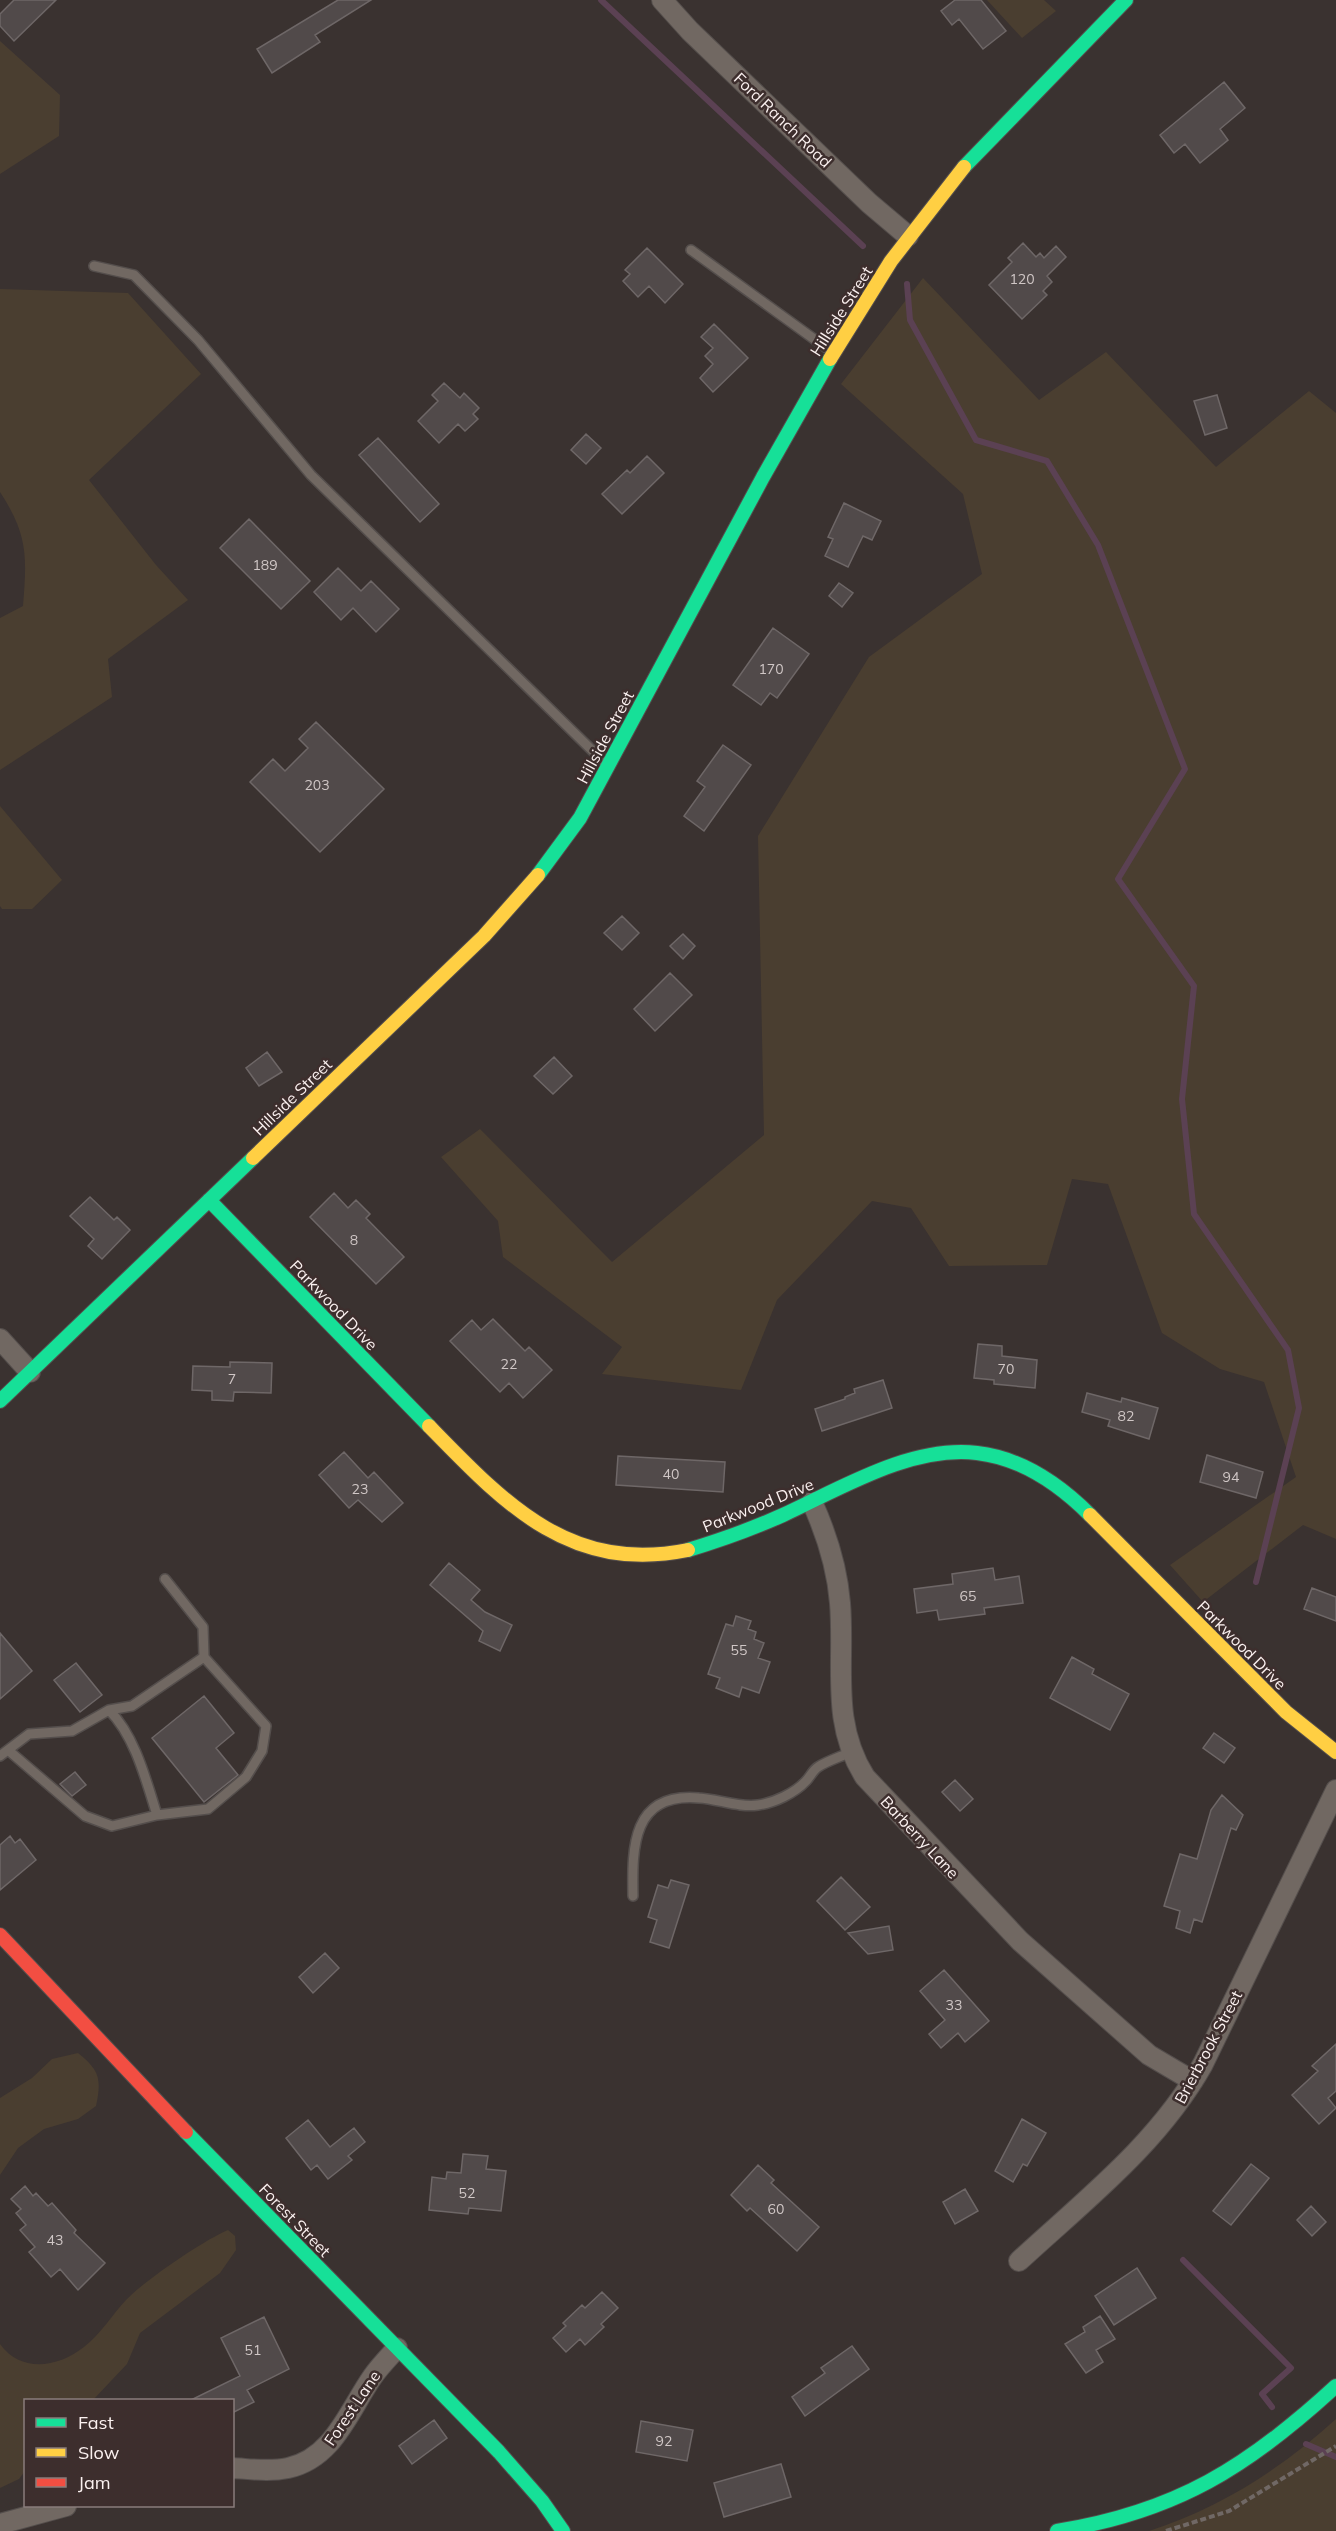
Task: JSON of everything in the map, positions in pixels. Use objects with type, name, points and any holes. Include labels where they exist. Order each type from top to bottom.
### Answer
[{"type":"street","name":"Ford Ranch Road","points":[[662,0],[690,31],[852,187],[908,236]]},
{"type":"street","name":"Hillside Street","points":[[0,1401],[484,936],[569,835],[766,472],[834,353],[908,236],[994,136],[1126,0]]},
{"type":"street","name":"Parkwood Drive","points":[[210,1200],[485,1484],[521,1515],[559,1537],[579,1545],[615,1553],[671,1553],[725,1539],[896,1463],[926,1454],[978,1452],[1028,1465],[1043,1473],[1071,1496],[1286,1712],[1336,1752]]},
{"type":"street","points":[[0,1339],[30,1372]]},
{"type":"street","name":"Barberry Lane","points":[[812,1502],[831,1547],[837,1573],[840,1605],[842,1710],[851,1752],[875,1790],[1020,1941],[1149,2055],[1193,2081]]},
{"type":"street","name":"Brierbrook Street","points":[[1019,2261],[1146,2144],[1171,2115],[1193,2081],[1336,1790]]},
{"type":"street","name":"Forest Street","points":[[0,1935],[154,2099],[513,2467],[563,2531]]},
{"type":"street","name":"Forest Lane","points":[[234,2468],[275,2470],[303,2463],[315,2457],[336,2434],[373,2375],[397,2348]]},
{"type":"street","points":[[1057,2531],[1132,2516],[1209,2485],[1268,2447],[1336,2386]]},
{"type":"street","points":[[0,2524],[59,2507]]},
{"type":"lane","points":[[691,250],[834,353]]},
{"type":"lane","points":[[94,266],[134,275],[198,340],[311,475],[608,765]]},
{"type":"lane","points":[[165,1579],[203,1627],[204,1657],[266,1726],[262,1751],[246,1778],[208,1809],[157,1815],[112,1826],[85,1816],[4,1754],[29,1734],[72,1731],[109,1710],[132,1706],[204,1657]]},
{"type":"lane","points":[[109,1710],[120,1721],[144,1774],[157,1815]]},
{"type":"lane","points":[[633,1896],[635,1837],[640,1825],[663,1803],[676,1797],[699,1797],[756,1806],[777,1800],[798,1788],[816,1768],[851,1752]]},
{"type":"path","points":[[1166,2531],[1229,2511],[1336,2446]]},
{"type":"shaded area","points":[[987,0],[1044,0],[1056,11],[1022,38]]},
{"type":"shaded area","points":[[0,41],[60,95],[59,136],[0,174]]},
{"type":"shaded area","points":[[923,278],[1039,400],[1106,352],[1216,467],[1309,391],[1336,413],[1336,1539],[1303,1525],[1203,1602],[1170,1565],[1296,1477],[1264,1382],[1220,1369],[1162,1333],[1108,1184],[1072,1179],[1047,1265],[949,1266],[911,1208],[872,1201],[777,1300],[741,1390],[602,1374],[622,1347],[503,1257],[498,1221],[441,1157],[480,1129],[612,1262],[764,1135],[758,836],[869,657],[982,574],[963,494],[841,384]]},
{"type":"shaded area","points":[[0,289],[128,293],[201,374],[89,480],[156,565],[188,600],[108,659],[112,697],[0,770],[0,618],[23,606],[25,559],[21,534],[0,492]]},
{"type":"shaded area","points":[[0,806],[62,880],[32,909],[2,909],[0,906]]},
{"type":"shaded area","points":[[78,2053],[91,2065],[97,2075],[99,2088],[96,2106],[78,2119],[44,2129],[18,2148],[0,2175],[0,2098],[32,2078],[52,2059]]},
{"type":"shaded area","points":[[228,2230],[235,2236],[236,2250],[220,2273],[140,2333],[127,2364],[94,2399],[24,2399],[24,2472],[19,2479],[0,2488],[0,2344],[18,2360],[29,2363],[51,2363],[74,2354],[90,2342],[126,2300],[146,2282]]},
{"type":"shaded area","points":[[1336,2419],[1336,2531],[1149,2531],[1225,2499],[1294,2454]]},
{"type":"building","points":[[14,0],[56,0],[14,41],[0,26],[0,14]]},
{"type":"building","points":[[338,0],[371,0],[315,35],[320,42],[272,73],[257,49]]},
{"type":"building","points":[[955,0],[981,0],[1006,31],[983,49],[959,19],[952,25],[941,11]]},
{"type":"building","points":[[1224,82],[1245,108],[1220,129],[1228,140],[1200,163],[1185,144],[1174,153],[1160,135]]},
{"type":"building","points":[[1023,243],[1036,257],[1040,253],[1044,258],[1056,246],[1066,257],[1047,276],[1052,282],[1043,291],[1047,295],[1022,319],[989,285],[1012,262],[1008,258]]},
{"type":"building","points":[[647,248],[683,284],[665,303],[649,286],[638,297],[623,281],[630,274],[625,270]]},
{"type":"building","points":[[714,324],[748,358],[713,392],[700,378],[713,364],[705,356],[713,348],[701,337]]},
{"type":"building","points":[[444,383],[460,398],[464,393],[479,408],[473,414],[478,419],[465,431],[458,424],[439,443],[418,421],[438,401],[432,395]]},
{"type":"building","points":[[1217,395],[1227,428],[1205,435],[1194,401]]},
{"type":"building","points":[[586,434],[601,448],[586,464],[571,450]]},
{"type":"building","points":[[378,438],[439,504],[420,522],[359,455]]},
{"type":"building","points":[[647,456],[664,473],[622,514],[602,494],[627,470],[630,473]]},
{"type":"building","points":[[844,503],[881,521],[872,540],[863,536],[848,567],[825,556],[833,539],[828,537]]},
{"type":"building","points":[[249,519],[310,581],[281,609],[220,548]]},
{"type":"building","points":[[338,568],[361,591],[371,581],[399,609],[376,632],[353,608],[341,620],[314,592]]},
{"type":"building","points":[[839,583],[853,593],[842,607],[829,596]]},
{"type":"building","points":[[773,628],[809,654],[777,698],[770,693],[761,705],[733,685]]},
{"type":"building","points":[[316,722],[384,789],[320,852],[250,782],[273,759],[285,771],[308,748],[299,739]]},
{"type":"building","points":[[723,745],[751,765],[704,831],[684,816],[705,787],[697,781]]},
{"type":"building","points":[[622,916],[639,933],[622,950],[604,933]]},
{"type":"building","points":[[683,934],[695,946],[683,959],[670,946]]},
{"type":"building","points":[[670,973],[692,995],[655,1031],[634,1009]]},
{"type":"building","points":[[267,1052],[282,1072],[259,1086],[246,1068]]},
{"type":"building","points":[[554,1057],[572,1076],[553,1094],[534,1076]]},
{"type":"building","points":[[334,1193],[348,1208],[356,1200],[370,1214],[366,1218],[404,1257],[376,1284],[310,1217]]},
{"type":"building","points":[[90,1197],[114,1220],[117,1217],[130,1230],[102,1259],[88,1246],[94,1239],[70,1216]]},
{"type":"building","points":[[493,1319],[525,1351],[529,1347],[552,1370],[523,1398],[509,1383],[500,1392],[450,1341],[472,1320],[481,1330]]},
{"type":"building","points":[[978,1344],[1002,1346],[1002,1356],[1037,1360],[1035,1388],[994,1384],[994,1380],[974,1378]]},
{"type":"building","points":[[230,1362],[272,1363],[271,1393],[234,1392],[233,1401],[212,1400],[212,1391],[192,1390],[193,1366],[230,1367]]},
{"type":"building","points":[[883,1380],[892,1408],[822,1431],[815,1409],[845,1399],[855,1393],[854,1389]]},
{"type":"building","points":[[1087,1393],[1121,1402],[1122,1398],[1158,1408],[1149,1439],[1108,1426],[1110,1420],[1082,1412]]},
{"type":"building","points":[[344,1452],[368,1478],[374,1472],[403,1503],[382,1522],[358,1500],[349,1508],[319,1475]]},
{"type":"building","points":[[1207,1455],[1263,1472],[1256,1498],[1200,1482]]},
{"type":"building","points":[[618,1456],[725,1462],[723,1492],[616,1485]]},
{"type":"building","points":[[449,1563],[480,1590],[471,1600],[485,1612],[512,1625],[500,1651],[479,1641],[483,1631],[430,1585]]},
{"type":"building","points":[[993,1568],[995,1580],[1019,1576],[1023,1603],[984,1608],[985,1614],[939,1620],[937,1610],[917,1613],[914,1589],[953,1584],[952,1574]]},
{"type":"building","points":[[1312,1588],[1336,1597],[1336,1621],[1304,1609]]},
{"type":"building","points":[[736,1616],[751,1621],[748,1629],[756,1632],[754,1639],[764,1643],[758,1658],[770,1662],[759,1693],[742,1687],[739,1697],[716,1688],[720,1678],[708,1674],[726,1624],[733,1626]]},
{"type":"building","points":[[0,1633],[32,1671],[0,1699]]},
{"type":"building","points":[[1072,1657],[1094,1669],[1092,1674],[1129,1694],[1110,1730],[1050,1698]]},
{"type":"building","points":[[76,1663],[102,1695],[80,1712],[54,1680]]},
{"type":"building","points":[[204,1696],[234,1733],[216,1748],[238,1775],[204,1802],[152,1738]]},
{"type":"building","points":[[1214,1733],[1235,1748],[1224,1763],[1203,1748]]},
{"type":"building","points":[[75,1772],[86,1785],[72,1796],[60,1784]]},
{"type":"building","points":[[955,1780],[973,1799],[960,1811],[942,1792]]},
{"type":"building","points":[[1222,1795],[1243,1815],[1236,1830],[1231,1828],[1202,1922],[1194,1919],[1190,1933],[1176,1928],[1180,1911],[1164,1906],[1180,1854],[1197,1859],[1211,1810]]},
{"type":"building","points":[[10,1836],[15,1843],[20,1839],[36,1860],[0,1890],[0,1845]]},
{"type":"building","points":[[841,1877],[870,1907],[845,1930],[817,1901]]},
{"type":"building","points":[[671,1880],[689,1885],[669,1948],[650,1942],[657,1920],[648,1917],[658,1885],[668,1888]]},
{"type":"building","points":[[889,1926],[893,1950],[868,1954],[848,1933]]},
{"type":"building","points":[[325,1953],[339,1968],[313,1993],[299,1977]]},
{"type":"building","points":[[944,1970],[989,2021],[965,2042],[958,2033],[941,2048],[929,2034],[945,2020],[920,1991]]},
{"type":"building","points":[[1336,2044],[1336,2091],[1328,2098],[1336,2108],[1319,2124],[1292,2095],[1318,2071],[1312,2066]]},
{"type":"building","points":[[1022,2119],[1046,2133],[1027,2166],[1023,2164],[1013,2182],[995,2171]]},
{"type":"building","points":[[308,2120],[330,2147],[354,2128],[365,2142],[348,2156],[352,2160],[328,2179],[317,2165],[311,2170],[286,2138]]},
{"type":"building","points":[[463,2154],[488,2156],[486,2169],[506,2171],[501,2211],[469,2208],[468,2214],[429,2210],[432,2177],[446,2179],[447,2172],[461,2173]]},
{"type":"building","points":[[1251,2164],[1269,2178],[1231,2225],[1213,2211]]},
{"type":"building","points":[[758,2165],[774,2180],[771,2183],[819,2227],[797,2251],[750,2208],[747,2211],[731,2195]]},
{"type":"building","points":[[25,2186],[33,2196],[36,2193],[48,2206],[52,2203],[76,2230],[74,2233],[105,2263],[78,2290],[60,2269],[51,2277],[29,2252],[35,2247],[20,2230],[26,2225],[16,2213],[21,2209],[11,2199]]},
{"type":"building","points":[[965,2189],[978,2211],[955,2224],[943,2202]]},
{"type":"building","points":[[1311,2206],[1326,2222],[1312,2236],[1297,2220]]},
{"type":"building","points":[[1137,2268],[1156,2298],[1114,2325],[1095,2296]]},
{"type":"building","points":[[602,2292],[618,2308],[601,2324],[604,2327],[585,2345],[580,2339],[566,2352],[553,2338],[566,2326],[563,2323],[582,2305],[585,2308]]},
{"type":"building","points":[[1100,2316],[1115,2339],[1096,2350],[1103,2362],[1086,2373],[1065,2344],[1085,2332],[1083,2327]]},
{"type":"building","points":[[264,2317],[289,2369],[247,2390],[254,2402],[234,2412],[234,2399],[193,2399],[240,2376],[221,2338]]},
{"type":"building","points":[[852,2346],[869,2369],[805,2416],[792,2397],[825,2373],[821,2368]]},
{"type":"building","points":[[434,2420],[447,2438],[412,2464],[399,2446]]},
{"type":"building","points":[[641,2421],[693,2430],[687,2461],[636,2452]]},
{"type":"building","points":[[781,2464],[791,2497],[724,2517],[714,2483]]},
{"type":"waterway","points":[[601,0],[863,246]]},
{"type":"waterway","points":[[907,284],[910,320],[976,440],[1047,461],[1098,545],[1185,769],[1118,879],[1194,986],[1182,1099],[1194,1214],[1288,1350],[1299,1408],[1256,1582]]},
{"type":"waterway","points":[[1183,2260],[1291,2368],[1262,2394],[1272,2407]]},
{"type":"waterway","points":[[1306,2444],[1336,2457]]},
{"type":"traffic: fast","points":[[964,167],[1126,0]]},
{"type":"traffic: fast","points":[[538,875],[580,818],[763,477],[830,359]]},
{"type":"traffic: fast","points":[[0,1401],[253,1158]]},
{"type":"traffic: fast","points":[[209,1200],[429,1426]]},
{"type":"traffic: fast","points":[[688,1550],[771,1520],[877,1471],[902,1462],[952,1452],[977,1453],[1009,1460],[1052,1483],[1090,1515]]},
{"type":"traffic: fast","points":[[186,2132],[499,2452],[542,2501],[563,2531]]},
{"type":"traffic: fast","points":[[1057,2531],[1100,2523],[1138,2512],[1208,2482],[1272,2440],[1336,2386]]},
{"type":"traffic: slow","points":[[830,359],[891,261],[964,167]]},
{"type":"traffic: slow","points":[[253,1158],[484,936],[538,875]]},
{"type":"traffic: slow","points":[[429,1426],[485,1482],[513,1506],[543,1526],[574,1542],[608,1552],[646,1555],[688,1550]]},
{"type":"traffic: slow","points":[[1090,1515],[1286,1712],[1336,1752]]},
{"type":"traffic: jam","points":[[0,1935],[186,2132]]}]
